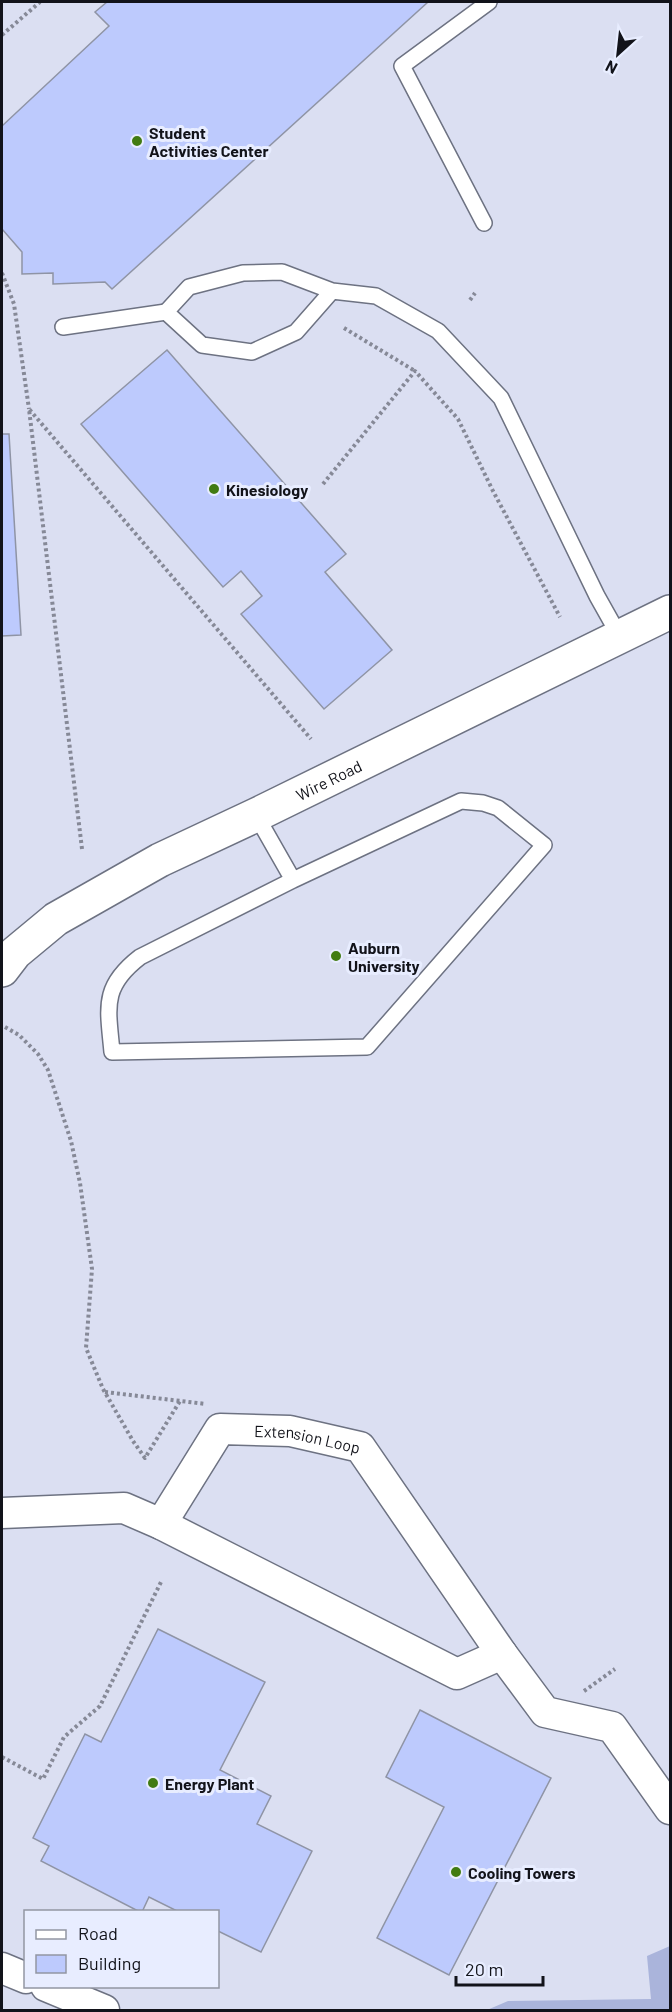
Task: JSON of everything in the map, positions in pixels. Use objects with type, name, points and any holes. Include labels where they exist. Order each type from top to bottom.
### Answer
[{"type":"street","name":"Wire Road","points":[[2,970],[15,953],[56,919],[160,860],[670,612]]},
{"type":"street","name":"Extension Loop","points":[[161,1524],[220,1429],[290,1431],[360,1446],[502,1654],[545,1712],[612,1727],[670,1809]]},
{"type":"street","points":[[2,1513],[124,1508],[161,1524],[457,1674],[502,1654]]},
{"type":"street","points":[[2,1968],[24,1977]]},
{"type":"street","points":[[51,1988],[104,2010]]},
{"type":"lane","points":[[484,223],[402,66],[489,2]]},
{"type":"lane","points":[[63,327],[166,312],[189,287],[243,273],[282,273],[332,291],[376,296],[438,331],[501,398],[597,596],[620,637]]},
{"type":"lane","points":[[166,312],[202,345],[252,352],[296,333],[332,291]]},
{"type":"lane","points":[[461,801],[483,802],[498,808],[544,845],[367,1047],[112,1052],[108,1009],[111,991],[117,977],[128,966],[140,957],[293,880],[461,801]]},
{"type":"lane","points":[[256,815],[293,880]]},
{"type":"path","points":[[2,35],[40,2]]},
{"type":"path","points":[[2,273],[14,304],[29,409],[82,849]]},
{"type":"path","points":[[470,300],[475,293]]},
{"type":"path","points":[[344,328],[415,371],[458,419],[493,491],[560,617]]},
{"type":"path","points":[[323,484],[415,371]]},
{"type":"path","points":[[29,409],[311,739]]},
{"type":"path","points":[[4,1027],[19,1035],[38,1054],[48,1070],[71,1141],[80,1183],[92,1269],[86,1348],[103,1389],[145,1458],[180,1401]]},
{"type":"path","points":[[2,1757],[43,1779],[64,1737],[100,1706],[161,1582]]},
{"type":"shaded area","points":[[670,1946],[670,2010],[487,2010],[508,2001],[651,1999],[647,1956]]},
{"type":"building","name":"Student Activities Center","points":[[107,2],[428,2],[112,289],[105,282],[53,284],[53,273],[22,274],[22,252],[2,229],[2,126],[109,26],[95,12]]},
{"type":"building","name":"Kinesiology","points":[[167,350],[346,554],[325,572],[392,650],[324,709],[241,614],[262,596],[241,571],[223,587],[81,424]]},
{"type":"building","points":[[2,434],[9,434],[21,635],[2,636]]},
{"type":"building","name":"Energy Plant","points":[[158,1629],[265,1682],[220,1770],[271,1796],[257,1824],[312,1851],[261,1952],[219,1931],[219,1910],[175,1910],[149,1897],[143,1910],[136,1910],[41,1861],[49,1846],[33,1838],[85,1734],[101,1742]]},
{"type":"building","name":"Cooling Towers","points":[[420,1710],[551,1778],[449,1975],[377,1938],[444,1807],[386,1777]]},
{"type":"place","name":"Student Activities Center","points":[[137,141]]},
{"type":"place","name":"Kinesiology","points":[[214,489]]},
{"type":"place","name":"Auburn University","points":[[336,956]]},
{"type":"place","name":"Energy Plant","points":[[153,1783]]},
{"type":"place","name":"Cooling Towers","points":[[456,1872]]}]
